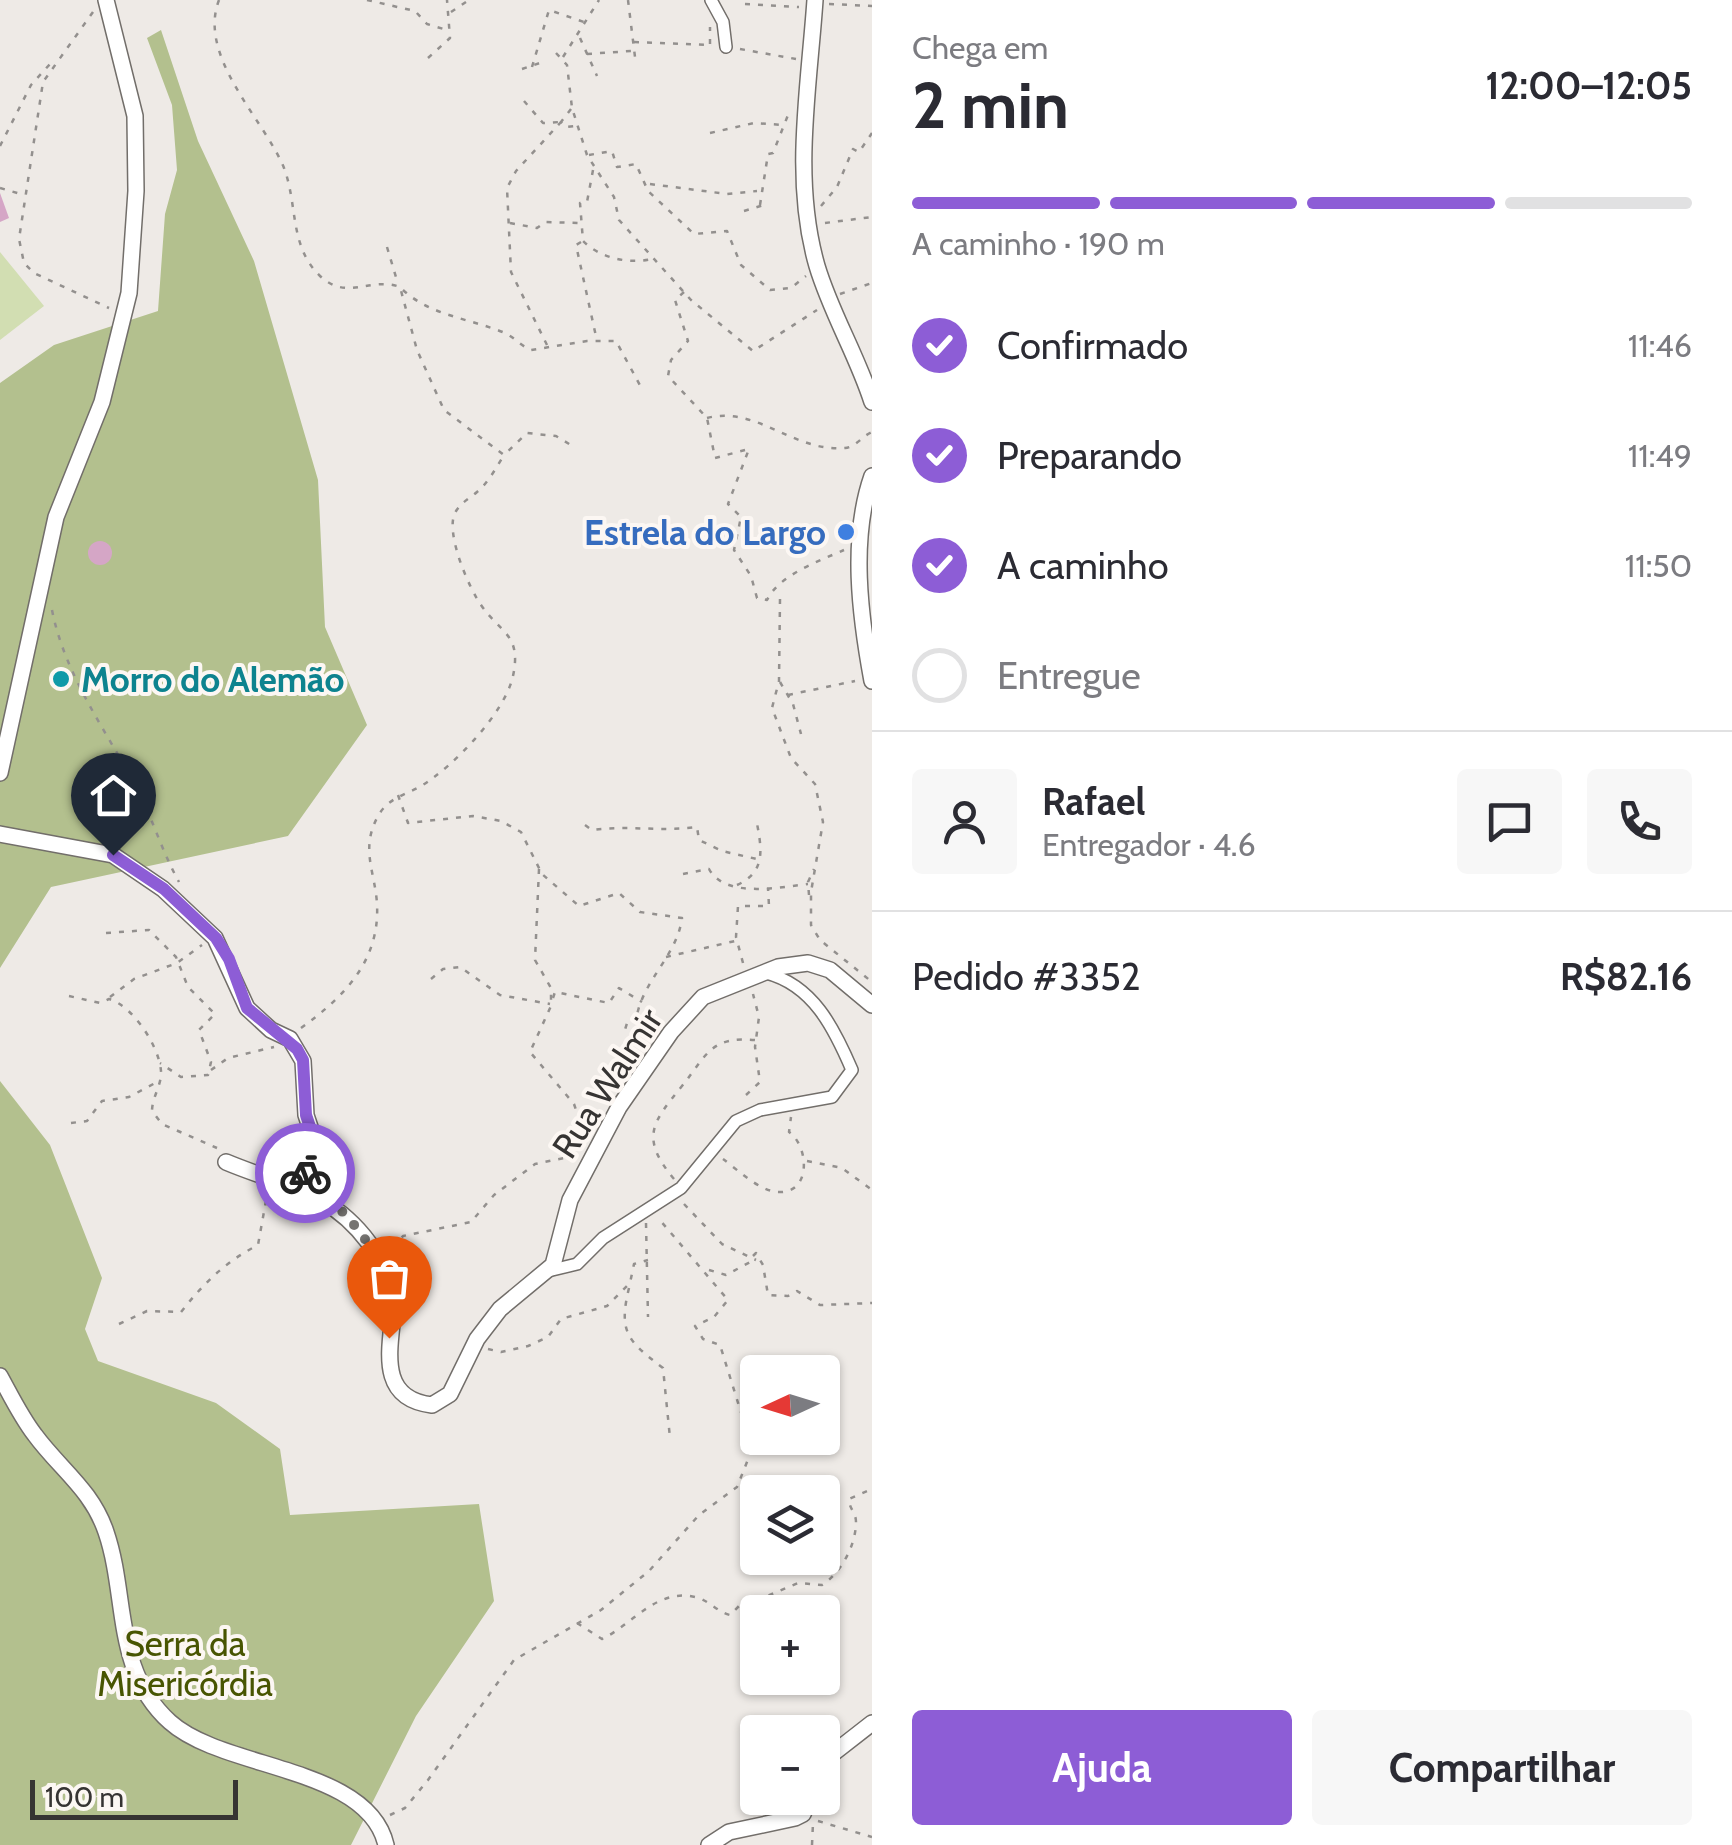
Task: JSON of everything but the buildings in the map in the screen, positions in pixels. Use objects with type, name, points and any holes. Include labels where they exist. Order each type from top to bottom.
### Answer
[{"type":"street","points":[[711,0],[722,22],[726,47]]},
{"type":"street","points":[[0,773],[56,517],[102,402],[132,268],[136,148],[128,72],[102,3]]},
{"type":"street","points":[[815,5],[808,61],[807,216],[818,267],[872,402]]},
{"type":"street","points":[[872,476],[861,514],[860,544],[872,680]]},
{"type":"street","points":[[0,834],[113,855],[164,889],[216,938],[229,959],[247,1008],[271,1030],[290,1039],[303,1060],[306,1115],[315,1142],[308,1170],[294,1187]]},
{"type":"street","name":"Rua Walmir","points":[[548,1272],[560,1250],[570,1200],[592,1153],[619,1107],[680,1021],[703,997],[791,962],[821,966],[872,1005]]},
{"type":"street","points":[[226,1162],[294,1187],[345,1213],[394,1285],[389,1362],[399,1386],[425,1404],[442,1401],[457,1382],[477,1339],[520,1289],[548,1272],[577,1264],[602,1238],[677,1190],[726,1128],[750,1114],[832,1097],[852,1070],[802,988],[753,976]]},
{"type":"street","points":[[0,1376],[37,1438],[78,1480],[95,1506],[112,1553],[130,1660],[157,1708],[191,1738],[328,1787],[374,1818],[386,1845]]},
{"type":"street","points":[[840,1748],[872,1723]]},
{"type":"street","points":[[709,1845],[728,1832],[799,1815]]},
{"type":"path","points":[[219,0],[214,13],[219,46],[284,170],[300,248],[317,273],[342,290],[400,287],[420,304],[482,329],[502,332],[523,347],[616,341],[642,389]]},
{"type":"path","points":[[367,0],[415,10],[427,24],[447,30]]},
{"type":"path","points":[[428,58],[450,38],[447,0]]},
{"type":"path","points":[[450,12],[469,0]]},
{"type":"path","points":[[563,57],[599,0]]},
{"type":"path","points":[[628,0],[635,57]]},
{"type":"path","points":[[0,146],[32,85],[102,3]]},
{"type":"path","points":[[745,4],[872,6]]},
{"type":"path","points":[[532,67],[548,10],[588,23]]},
{"type":"path","points":[[579,37],[597,76]]},
{"type":"path","points":[[634,42],[726,47],[808,61]]},
{"type":"path","points":[[587,54],[632,51]]},
{"type":"path","points":[[556,53],[563,57],[574,98],[572,108],[587,155],[614,197],[620,220],[684,292],[753,351],[795,320],[872,283]]},
{"type":"path","points":[[522,69],[543,62],[533,56]]},
{"type":"path","points":[[58,57],[39,95],[19,239],[24,263],[44,278],[124,315]]},
{"type":"path","points":[[524,101],[543,123],[561,122]]},
{"type":"path","points":[[548,347],[511,272],[509,180],[572,108]]},
{"type":"path","points":[[760,205],[759,190],[768,154],[773,154],[791,108]]},
{"type":"path","points":[[561,122],[565,127],[577,126]]},
{"type":"path","points":[[710,133],[754,123],[784,126]]},
{"type":"path","points":[[807,216],[836,187],[852,149],[859,152],[872,133]]},
{"type":"path","points":[[587,155],[612,151],[617,167],[636,164],[655,198],[694,234],[727,232],[742,265],[770,290],[791,288],[818,267]]},
{"type":"path","points":[[582,241],[580,203],[586,202],[590,172],[594,170]]},
{"type":"path","points":[[648,184],[727,194],[759,190]]},
{"type":"path","points":[[0,188],[25,196]]},
{"type":"path","points":[[744,210],[767,204]]},
{"type":"path","points":[[807,216],[872,217]]},
{"type":"path","points":[[508,223],[537,228],[545,222],[581,222]]},
{"type":"path","points":[[582,241],[597,252],[624,260],[657,258]]},
{"type":"path","points":[[582,241],[576,245],[579,269],[591,298],[597,342]]},
{"type":"path","points":[[387,247],[417,350],[444,410],[504,455]]},
{"type":"path","points":[[684,292],[676,300],[688,341],[671,360],[668,376],[706,418],[715,458],[750,450],[728,504],[741,517],[734,550],[751,576],[757,598],[767,600],[773,587],[789,576],[860,544]]},
{"type":"path","points":[[706,418],[722,414],[744,417],[807,446],[851,448],[872,432]]},
{"type":"path","points":[[160,1063],[181,1077],[201,1076],[228,1058],[267,1050],[290,1039],[356,979],[372,952],[377,903],[366,853],[379,814],[398,794],[419,786],[476,738],[512,680],[515,656],[511,636],[473,592],[451,527],[454,514],[527,433],[556,436],[574,448]]},
{"type":"path","points":[[780,600],[779,681],[772,708],[791,758],[815,784],[821,805],[823,836],[810,904]]},
{"type":"path","points":[[52,608],[58,638],[82,692],[130,775],[184,890]]},
{"type":"path","points":[[788,695],[872,680]]},
{"type":"path","points":[[779,681],[801,734]]},
{"type":"path","points":[[398,794],[408,822],[473,816],[502,820],[521,832],[538,868],[579,906],[619,893],[640,912],[682,918],[676,942],[655,969],[636,1022],[628,1020],[624,1033]]},
{"type":"path","points":[[736,885],[754,875],[761,860],[756,818]]},
{"type":"path","points":[[585,826],[592,830],[617,825],[656,830],[697,827],[699,840],[736,856],[761,860]]},
{"type":"path","points":[[818,864],[808,884],[814,934],[872,982]]},
{"type":"path","points":[[538,868],[535,960],[551,988],[551,1004]]},
{"type":"path","points":[[683,874],[710,869],[719,881],[768,888],[808,884]]},
{"type":"path","points":[[746,1096],[760,1082],[755,1040],[759,1017],[753,976],[737,941],[738,906],[769,906],[768,888]]},
{"type":"path","points":[[106,933],[150,930],[177,963],[184,982],[215,1014],[198,1030],[211,1070]]},
{"type":"path","points":[[666,957],[737,941]]},
{"type":"path","points":[[69,996],[100,1003],[134,978],[177,963],[204,944]]},
{"type":"path","points":[[431,978],[444,968],[460,967],[500,994],[551,1004]]},
{"type":"path","points":[[371,1247],[393,1249],[404,1236],[471,1222],[494,1194],[534,1164],[592,1153],[574,1104],[530,1052],[555,992],[608,1002],[619,988],[642,1002]]},
{"type":"path","points":[[109,998],[137,1020],[160,1063],[160,1080],[151,1105],[162,1124],[219,1149],[226,1162]]},
{"type":"path","points":[[755,1040],[732,1038],[706,1052],[654,1123],[659,1161],[677,1190],[722,1244],[753,1256],[756,1253],[762,1260],[768,1295],[801,1291],[820,1305],[872,1303]]},
{"type":"path","points":[[71,1123],[86,1121],[102,1101],[129,1097],[160,1080]]},
{"type":"path","points":[[711,1147],[759,1184],[778,1192],[800,1180],[806,1161],[800,1140],[789,1132],[794,1106]]},
{"type":"path","points":[[806,1161],[850,1171],[872,1190]]},
{"type":"path","points":[[120,1324],[147,1312],[181,1312],[188,1297],[210,1282],[219,1268],[258,1246],[268,1178]]},
{"type":"path","points":[[648,1211],[648,1317]]},
{"type":"path","points":[[374,1818],[405,1808],[514,1660],[600,1610],[649,1571],[699,1515],[737,1487],[749,1458],[745,1417],[720,1345],[703,1339],[695,1326],[714,1318],[728,1300],[648,1211]]},
{"type":"path","points":[[702,1267],[716,1276],[726,1275],[756,1260],[753,1256]]},
{"type":"path","points":[[648,1260],[634,1264],[623,1322],[638,1350],[663,1368],[670,1438]]},
{"type":"path","points":[[477,1339],[494,1352],[528,1346],[548,1336],[561,1319],[606,1306],[630,1284]]},
{"type":"path","points":[[576,1622],[602,1639],[646,1607],[682,1595],[708,1602],[730,1615],[748,1597],[765,1597],[798,1583],[822,1586],[837,1575],[854,1530],[856,1520],[849,1499],[872,1488]]},
{"type":"path","points":[[804,1815],[814,1824],[812,1845]]},
{"type":"path","points":[[806,1815],[872,1837]]},
{"type":"green space","points":[[161,30],[198,141],[254,261],[318,480],[325,627],[367,725],[288,836],[51,887],[0,968],[0,383],[54,345],[158,311],[165,214],[177,170],[172,105],[147,38]]},
{"type":"green space","points":[[0,252],[44,306],[0,340]]},
{"type":"green space","name":"Serra da Misericórdia","points":[[0,1081],[50,1145],[102,1278],[85,1329],[98,1361],[216,1403],[280,1449],[290,1515],[479,1504],[494,1601],[416,1716],[351,1845],[0,1845]]},
{"type":"way so far","points":[[305,1173],[294,1187],[345,1213],[390,1274],[394,1285],[389,1338]]},
{"type":"place","name":"Estrela do Largo","points":[[846,532]]},
{"type":"place","name":"Morro do Alemão","points":[[61,679]]},
{"type":"route","points":[[113,855],[164,889],[216,938],[229,959],[247,1008],[271,1030],[290,1039],[297,1049],[303,1060],[306,1115],[315,1142],[305,1173]]}]
